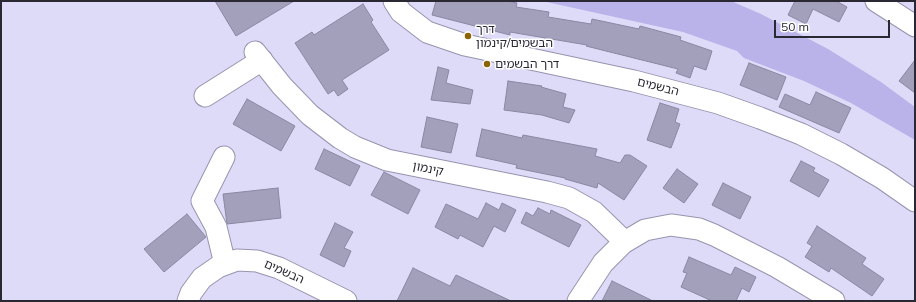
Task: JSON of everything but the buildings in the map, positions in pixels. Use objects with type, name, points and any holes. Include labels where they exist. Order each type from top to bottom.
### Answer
[{"type":"street","name":"הבשמים","points":[[394,1],[401,12],[427,32],[465,45],[634,80],[718,103],[760,118],[801,134],[842,154],[882,178],[915,201]]},
{"type":"street","points":[[876,1],[915,26]]},
{"type":"street","name":"קינמון","points":[[205,96],[258,56],[282,86],[310,115],[355,147],[387,160],[547,192],[569,198],[598,214],[625,242]]},
{"type":"street","points":[[224,157],[202,201],[216,227],[225,264]]},
{"type":"street","points":[[578,301],[603,263],[625,242],[645,230],[657,226],[677,226],[699,229],[770,263],[834,301]]},
{"type":"street","name":"הבשמים","points":[[188,301],[191,293],[202,278],[218,267],[237,260],[257,260],[279,268],[346,301]]},
{"type":"shaded area","points":[[542,1],[731,1],[761,14],[828,49],[881,82],[915,107],[915,140],[851,103],[804,81],[744,58],[737,51],[683,32]]},
{"type":"place","name":"דרך הבשמים/קינמון","points":[[468,36]]},
{"type":"place","name":"דרך הבשמים","points":[[487,64]]}]
